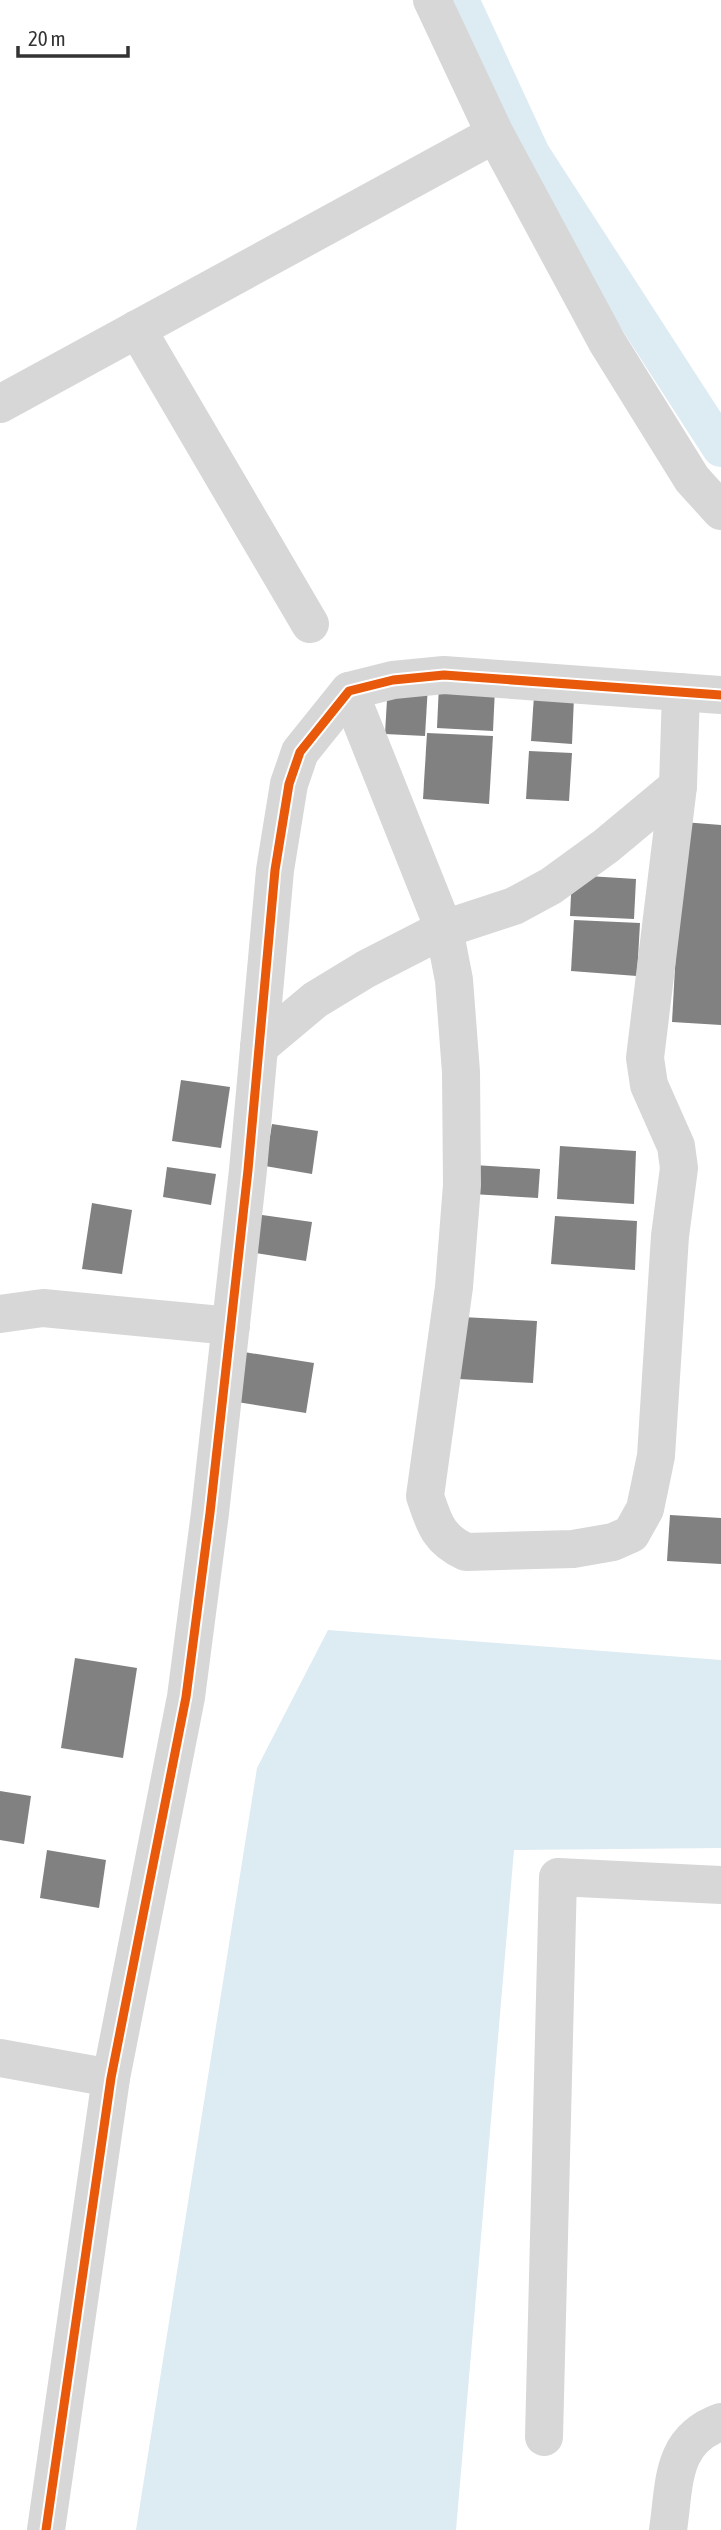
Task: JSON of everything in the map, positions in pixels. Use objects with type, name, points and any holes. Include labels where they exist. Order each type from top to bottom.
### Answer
[{"type":"street","points":[[432,0],[495,134],[607,342],[692,479],[721,511]]},
{"type":"street","points":[[0,404],[495,134]]},
{"type":"street","points":[[137,329],[310,624]]},
{"type":"street","points":[[46,2530],[111,2078],[186,1697],[231,1326],[275,870],[289,784],[300,752],[349,691],[394,680],[444,675],[721,695]]},
{"type":"street","points":[[349,691],[444,929],[454,980],[461,1072],[462,1185],[454,1287],[425,1496],[435,1527],[452,1545],[466,1552],[573,1549],[613,1542],[631,1534],[645,1509],[656,1456],[670,1236],[679,1168],[676,1146],[649,1085],[645,1058],[677,786],[681,692]]},
{"type":"street","points":[[259,1047],[314,1000],[366,969],[444,929],[514,906],[551,886],[606,846],[677,786]]},
{"type":"street","points":[[0,1314],[43,1308],[231,1326]]},
{"type":"street","points":[[544,2437],[558,1877],[721,1885]]},
{"type":"street","points":[[0,2058],[111,2078]]},
{"type":"street","points":[[667,2530],[679,2458],[694,2436],[721,2422]]},
{"type":"shaded area","points":[[328,1630],[721,1660],[721,1848],[514,1850],[456,2530],[136,2530],[257,1768]]},
{"type":"building","points":[[388,682],[428,685],[425,736],[385,734]]},
{"type":"building","points":[[439,685],[495,688],[493,731],[437,728]]},
{"type":"building","points":[[534,695],[574,697],[572,744],[531,741]]},
{"type":"building","points":[[427,733],[493,736],[489,804],[423,799]]},
{"type":"building","points":[[529,751],[572,753],[569,801],[526,799]]},
{"type":"building","points":[[683,822],[721,825],[721,1025],[672,1022]]},
{"type":"building","points":[[572,875],[636,879],[634,919],[570,916]]},
{"type":"building","points":[[574,920],[640,923],[637,976],[571,971]]},
{"type":"building","points":[[181,1080],[230,1087],[221,1148],[172,1141]]},
{"type":"building","points":[[272,1124],[318,1131],[312,1174],[265,1166]]},
{"type":"building","points":[[560,1146],[636,1151],[634,1204],[557,1199]]},
{"type":"building","points":[[474,1165],[540,1169],[538,1198],[472,1194]]},
{"type":"building","points":[[167,1167],[216,1174],[211,1205],[163,1197]]},
{"type":"building","points":[[92,1203],[132,1210],[122,1274],[82,1269]]},
{"type":"building","points":[[255,1214],[312,1222],[306,1261],[249,1252]]},
{"type":"building","points":[[555,1216],[637,1221],[635,1270],[551,1264]]},
{"type":"building","points":[[462,1317],[537,1321],[533,1383],[458,1379]]},
{"type":"building","points":[[244,1352],[314,1363],[306,1413],[237,1402]]},
{"type":"building","points":[[670,1515],[721,1518],[721,1564],[667,1561]]},
{"type":"building","points":[[75,1658],[137,1668],[123,1758],[61,1748]]},
{"type":"building","points":[[0,1791],[31,1796],[24,1844],[0,1840]]},
{"type":"building","points":[[47,1850],[106,1860],[99,1908],[40,1898]]},
{"type":"waterway","points":[[460,0],[531,154],[721,448]]},
{"type":"cycle path","points":[[46,2530],[111,2078],[186,1697],[210,1513],[248,1170],[275,870],[289,784],[300,752],[349,691],[393,680],[444,675],[721,695]]}]
